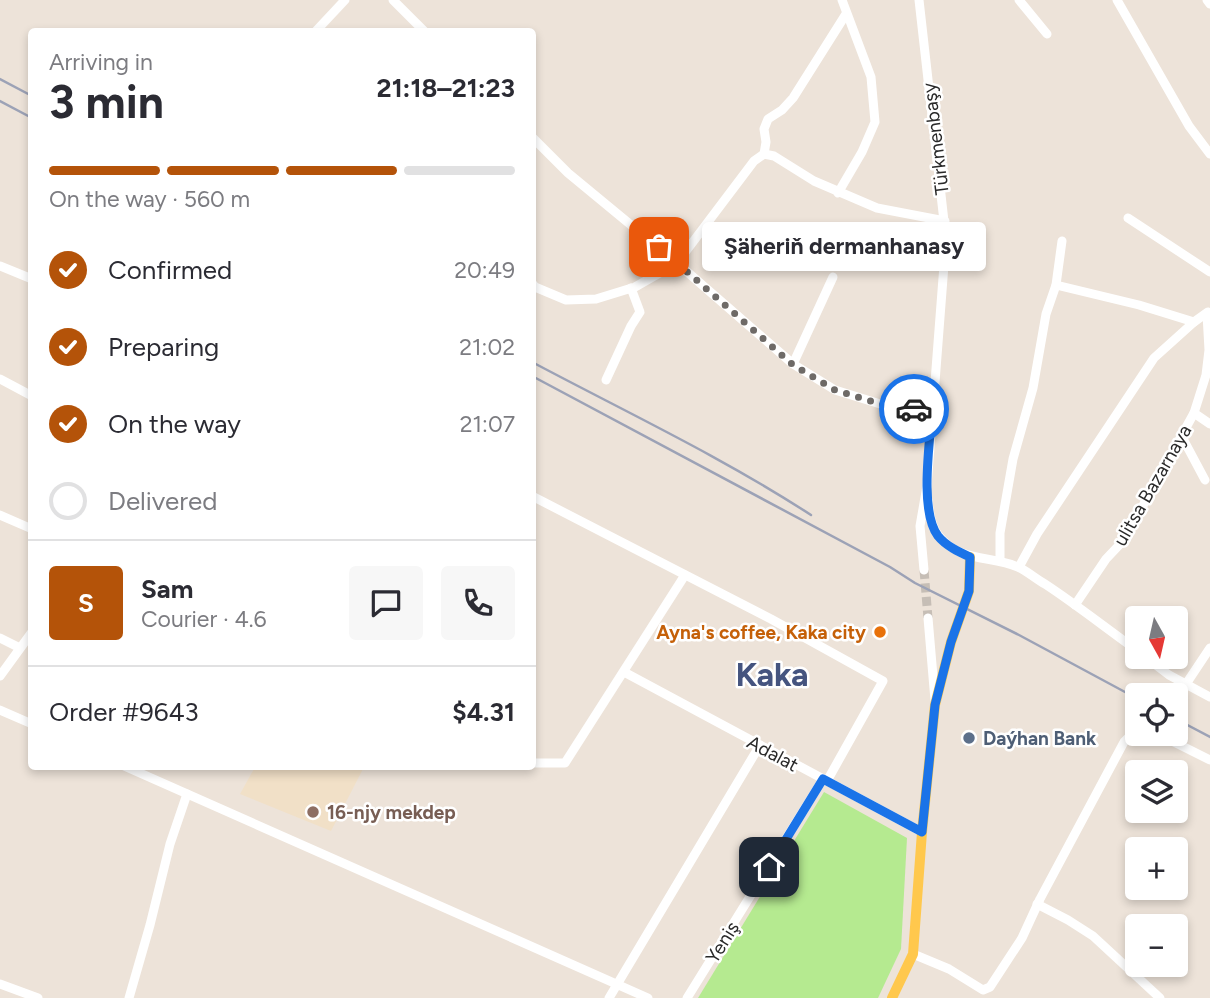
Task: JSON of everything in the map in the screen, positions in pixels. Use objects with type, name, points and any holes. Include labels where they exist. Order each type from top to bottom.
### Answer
[{"type":"main road","points":[[892,998],[913,954],[935,705],[951,642],[969,591],[970,557]]},
{"type":"street","points":[[319,28],[345,0]]},
{"type":"street","points":[[393,0],[421,28]]},
{"type":"street","points":[[838,193],[862,152],[874,122],[871,77],[842,0]]},
{"type":"street","name":"Türkmenbaşy","points":[[919,0],[946,239],[927,486],[920,526],[924,570]]},
{"type":"street","points":[[1019,0],[1048,34]]},
{"type":"street","points":[[1117,0],[1189,126],[1210,154]]},
{"type":"street","points":[[764,154],[764,130],[768,119],[782,110],[793,98],[846,15]]},
{"type":"street","points":[[536,141],[568,173],[677,262],[793,365],[835,390],[890,407],[932,411]]},
{"type":"street","points":[[536,286],[566,300],[596,299],[631,288],[677,262],[754,160],[764,154],[774,156],[838,193],[877,208],[945,221]]},
{"type":"street","points":[[1128,218],[1210,272]]},
{"type":"street","points":[[1000,561],[1000,533],[1013,459],[1033,388],[1046,314],[1056,285],[1062,241]]},
{"type":"street","points":[[0,267],[28,278]]},
{"type":"street","points":[[793,365],[833,277]]},
{"type":"street","points":[[1056,285],[1139,305],[1194,322]]},
{"type":"street","points":[[606,380],[640,312],[631,288]]},
{"type":"street","points":[[1019,567],[1037,534],[1154,358],[1208,312]]},
{"type":"street","name":"ulitsa Bazarnaya","points":[[1075,605],[1106,559],[1124,540],[1194,413],[1206,375],[1209,350],[1208,312]]},
{"type":"street","points":[[0,379],[28,394]]},
{"type":"street","points":[[1194,413],[1210,424]]},
{"type":"street","points":[[1181,435],[1205,480]]},
{"type":"street","points":[[927,486],[930,516],[938,536],[970,557],[1019,567],[1125,642]]},
{"type":"street","points":[[536,498],[685,575],[565,763],[536,763]]},
{"type":"street","points":[[0,515],[28,527]]},
{"type":"street","name":"Yeniş","points":[[685,575],[883,681],[825,780],[687,998]]},
{"type":"street","points":[[928,618],[935,705]]},
{"type":"street","points":[[0,676],[28,637]]},
{"type":"street","points":[[0,638],[20,648]]},
{"type":"street","points":[[1187,683],[1210,648]]},
{"type":"street","points":[[1161,669],[1184,683]]},
{"type":"street","name":"Adalat","points":[[624,672],[922,832]]},
{"type":"street","points":[[1188,685],[1210,697]]},
{"type":"street","points":[[0,710],[28,722]]},
{"type":"street","points":[[983,990],[990,987],[1022,938],[1037,904],[1125,741]]},
{"type":"street","points":[[608,998],[760,746]]},
{"type":"street","points":[[1181,746],[1210,761]]},
{"type":"street","points":[[133,770],[648,998]]},
{"type":"street","points":[[129,998],[170,844],[187,794]]},
{"type":"street","points":[[1037,904],[1093,936],[1160,998]]},
{"type":"street","points":[[913,954],[949,969],[993,998]]},
{"type":"street","points":[[0,984],[38,998]]},
{"type":"shaded area","name":"16-njy mekdep","points":[[253,770],[362,770],[331,831],[240,794]]},
{"type":"green space","points":[[824,792],[907,838],[901,949],[878,998],[698,998]]},
{"type":"tunnel","points":[[924,570],[928,618]]},
{"type":"railway","points":[[0,79],[28,94]]},
{"type":"railway","points":[[0,101],[28,116]]},
{"type":"railway","points":[[536,364],[708,454],[811,515]]},
{"type":"railway","points":[[536,378],[890,567],[915,583],[1125,692]]},
{"type":"railway","points":[[1188,725],[1210,737]]},
{"type":"way so far","points":[[659,247],[793,365],[835,390],[890,407],[914,409]]},
{"type":"place","name":"Şäheriň dermanhanasy","points":[[659,247]]},
{"type":"place","name":"Ayna's coffee, Kaka city","points":[[880,632]]},
{"type":"place","name":"Daýhan Bank","points":[[969,738]]},
{"type":"place","name":"16-njy mekdep","points":[[313,812]]},
{"type":"district","name":"Kaka","points":[[772,674]]},
{"type":"route","points":[[769,867],[823,779],[922,832],[935,705],[951,642],[969,591],[970,557],[938,536],[930,516],[927,486],[932,411],[914,409]]}]
